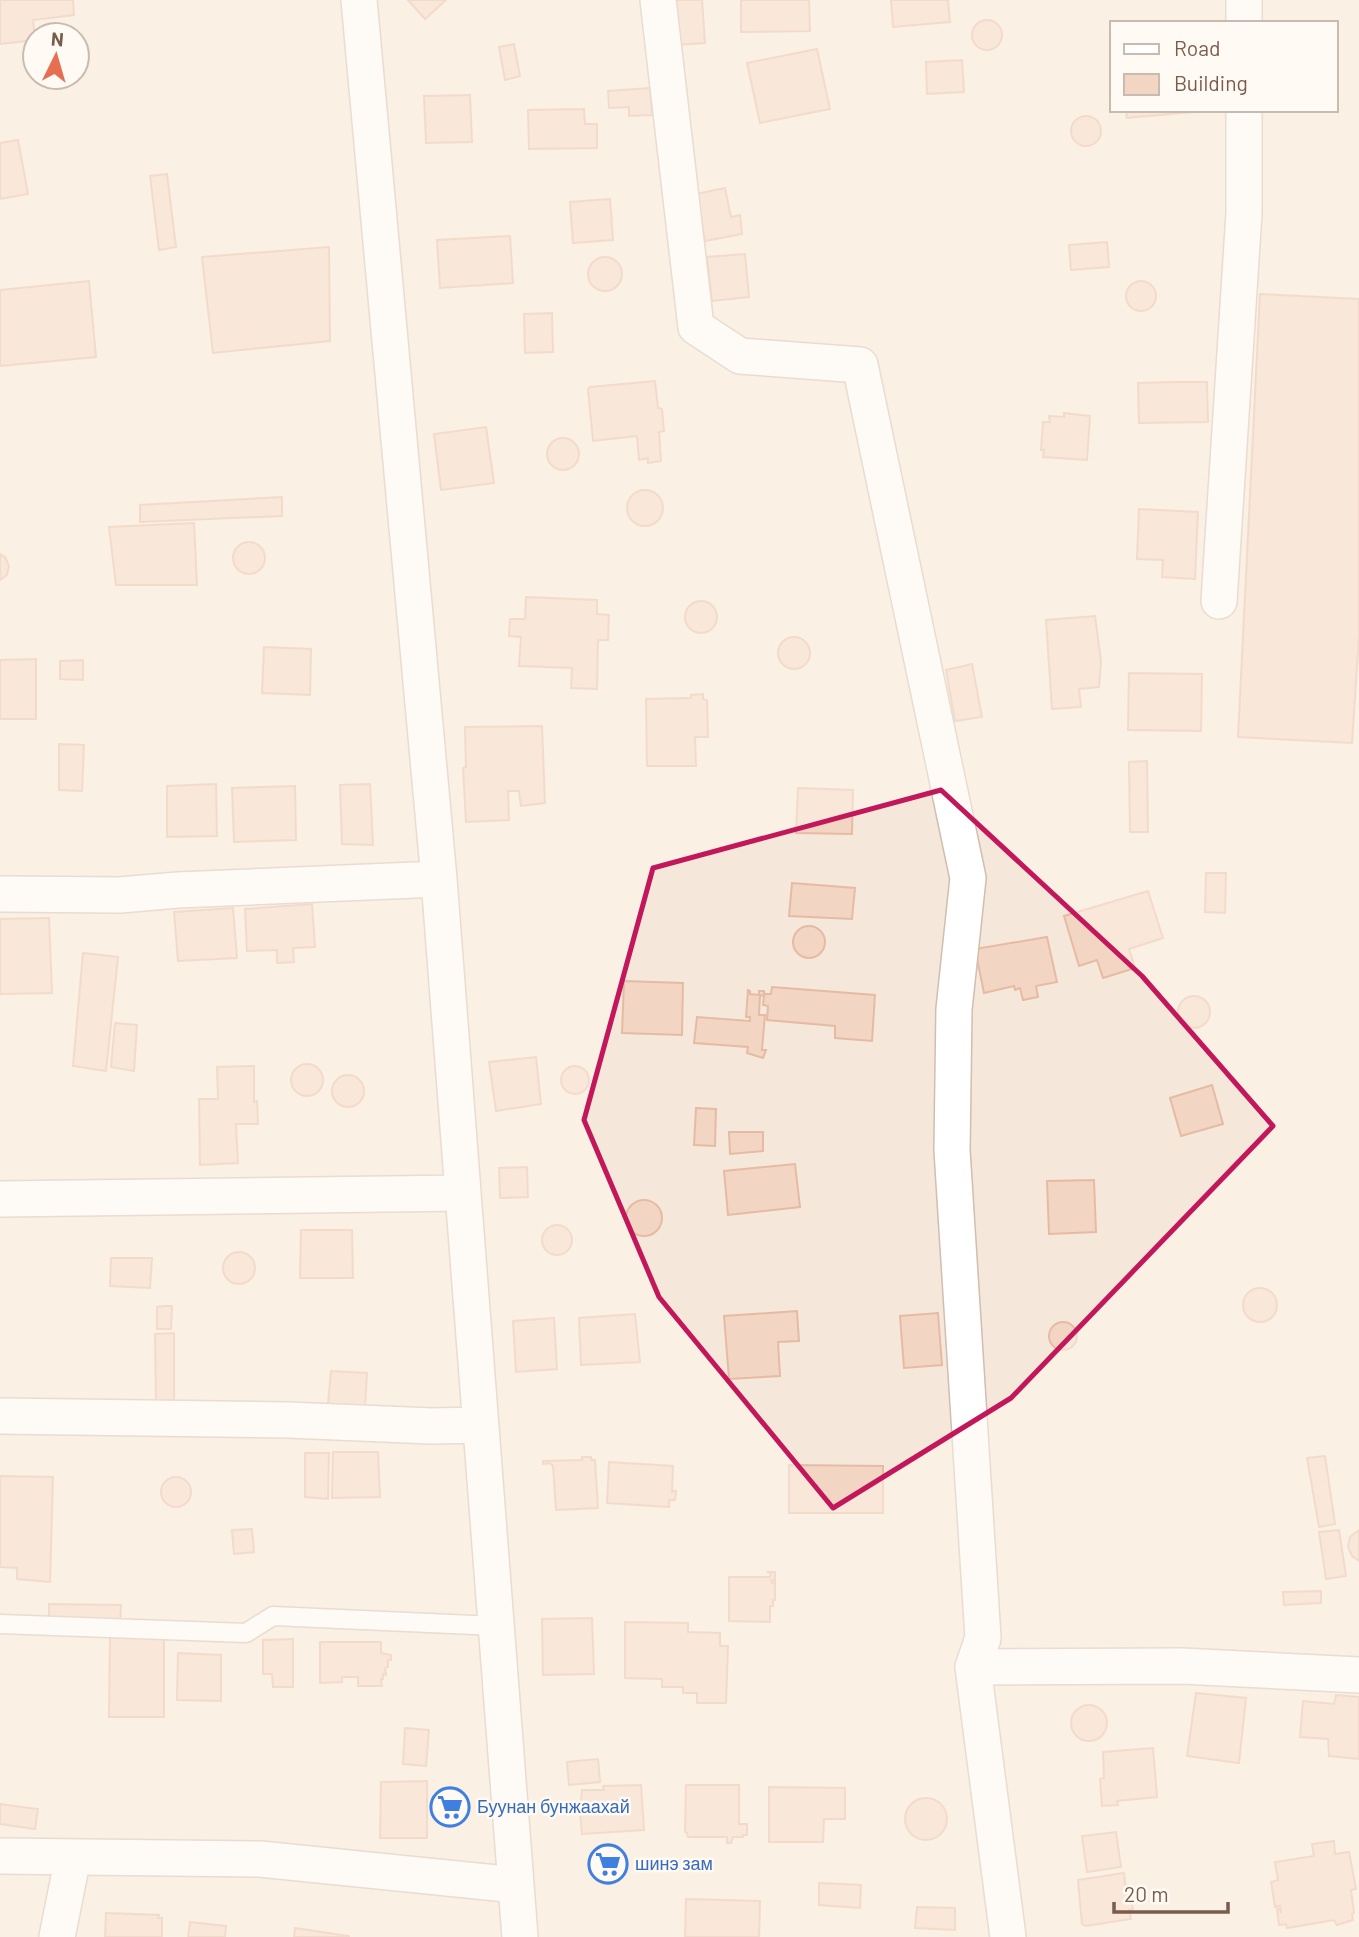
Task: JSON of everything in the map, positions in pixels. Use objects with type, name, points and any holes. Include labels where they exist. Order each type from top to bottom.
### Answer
[{"type":"street","points":[[359,0],[439,879],[520,1937]]},
{"type":"street","points":[[658,0],[696,327],[740,356],[860,365],[968,878],[954,1009],[952,1150],[983,1638],[973,1667],[1008,1937]]},
{"type":"street","points":[[1244,0],[1244,21]]},
{"type":"street","points":[[1219,601],[1244,212],[1244,112]]},
{"type":"street","points":[[0,894],[120,895],[439,879]]},
{"type":"street","points":[[0,1199],[462,1193]]},
{"type":"street","points":[[0,1416],[480,1425]]},
{"type":"street","points":[[973,1667],[1182,1666],[1359,1675]]},
{"type":"street","points":[[0,1856],[260,1859],[516,1885]]},
{"type":"street","points":[[57,1937],[73,1857]]},
{"type":"lane","points":[[0,1624],[246,1633],[273,1616],[496,1626]]},
{"type":"highlighted area","points":[[941,790],[1142,976],[1273,1126],[1011,1398],[833,1508],[659,1297],[584,1120],[653,868]]},
{"type":"shaded area","points":[[0,0],[1359,0],[1359,1937],[0,1937]]},
{"type":"building","points":[[0,0],[73,0],[74,15],[21,21],[21,42],[0,44]]},
{"type":"building","points":[[408,0],[446,0],[425,19]]},
{"type":"building","points":[[671,0],[702,0],[705,43],[674,45]]},
{"type":"building","points":[[741,0],[809,0],[810,31],[741,32]]},
{"type":"building","points":[[891,0],[948,0],[950,22],[893,27]]},
{"type":"building","points":[[987,20],[998,24],[1002,35],[998,46],[987,50],[976,46],[972,35],[976,24]]},
{"type":"building","points":[[514,44],[520,76],[505,80],[499,47]]},
{"type":"building","points":[[817,49],[830,109],[760,123],[747,63]]},
{"type":"building","points":[[962,60],[964,92],[927,94],[926,62]]},
{"type":"building","points":[[650,88],[652,115],[629,116],[629,107],[609,108],[608,91]]},
{"type":"building","points":[[470,95],[472,142],[426,143],[424,96]]},
{"type":"building","points":[[584,109],[585,124],[597,124],[597,148],[529,149],[528,110]]},
{"type":"building","points":[[1126,112],[1193,112],[1127,118]]},
{"type":"building","points":[[1086,116],[1097,120],[1101,131],[1097,142],[1086,146],[1075,142],[1071,131],[1075,120]]},
{"type":"building","points":[[18,140],[28,194],[0,199],[0,143]]},
{"type":"building","points":[[167,174],[176,247],[159,250],[150,176]]},
{"type":"building","points":[[725,188],[731,217],[740,215],[742,234],[705,241],[696,194]]},
{"type":"building","points":[[610,199],[613,240],[573,243],[570,202]]},
{"type":"building","points":[[510,236],[513,283],[440,288],[437,240]]},
{"type":"building","points":[[1107,242],[1109,267],[1071,270],[1069,245]]},
{"type":"building","points":[[329,247],[330,341],[213,353],[202,257]]},
{"type":"building","points":[[745,254],[749,297],[712,301],[707,257]]},
{"type":"building","points":[[605,257],[617,262],[622,274],[617,286],[605,291],[593,286],[588,274],[593,262]]},
{"type":"building","points":[[89,281],[96,357],[0,366],[0,290]]},
{"type":"building","points":[[1141,281],[1152,285],[1156,296],[1152,307],[1141,311],[1130,307],[1126,296],[1130,285]]},
{"type":"building","points":[[1260,294],[1359,299],[1359,636],[1352,743],[1238,737]]},
{"type":"building","points":[[552,313],[553,352],[525,353],[524,314]]},
{"type":"building","points":[[655,381],[664,431],[659,432],[661,461],[648,463],[648,458],[639,460],[637,436],[593,441],[588,389],[590,387]]},
{"type":"building","points":[[1207,382],[1208,422],[1139,423],[1138,383]]},
{"type":"building","points":[[1064,413],[1090,416],[1087,460],[1043,457],[1043,422],[1050,422],[1049,416],[1064,417]]},
{"type":"building","points":[[486,427],[494,483],[441,490],[434,434]]},
{"type":"building","points":[[563,438],[575,442],[579,454],[575,466],[563,470],[551,466],[547,454],[551,442]]},
{"type":"building","points":[[645,490],[658,495],[663,508],[658,521],[645,526],[632,521],[627,508],[632,495]]},
{"type":"building","points":[[282,497],[282,516],[140,522],[140,505]]},
{"type":"building","points":[[1139,509],[1198,512],[1195,579],[1162,577],[1163,560],[1137,559]]},
{"type":"building","points":[[194,523],[197,585],[116,585],[109,527]]},
{"type":"building","points":[[249,542],[261,546],[265,558],[261,570],[249,574],[237,570],[233,558],[237,546]]},
{"type":"building","points":[[0,554],[5,557],[9,566],[7,575],[0,580]]},
{"type":"building","points":[[526,597],[597,600],[597,614],[609,615],[608,640],[598,640],[597,689],[571,688],[572,668],[519,666],[521,637],[509,636],[510,619],[525,619]]},
{"type":"building","points":[[701,601],[713,605],[717,617],[713,629],[701,633],[689,629],[685,617],[689,605]]},
{"type":"building","points":[[1095,616],[1101,661],[1099,687],[1079,689],[1081,707],[1052,709],[1046,620]]},
{"type":"building","points":[[794,637],[806,641],[810,653],[806,665],[794,669],[782,665],[778,653],[782,641]]},
{"type":"building","points":[[264,647],[311,649],[310,695],[262,693]]},
{"type":"building","points":[[36,659],[36,719],[0,719],[0,660]]},
{"type":"building","points":[[83,660],[83,680],[60,679],[60,661]]},
{"type":"building","points":[[972,664],[982,717],[955,721],[946,670]]},
{"type":"building","points":[[1129,673],[1202,674],[1201,731],[1128,730]]},
{"type":"building","points":[[703,694],[703,699],[707,700],[708,737],[695,737],[696,766],[647,766],[646,699],[691,698],[691,695]]},
{"type":"building","points":[[542,726],[545,803],[521,806],[519,791],[508,791],[509,820],[466,822],[463,768],[466,767],[465,727]]},
{"type":"building","points":[[59,744],[84,745],[82,791],[59,790]]},
{"type":"building","points":[[1147,761],[1148,832],[1130,832],[1129,762]]},
{"type":"building","points":[[216,784],[217,836],[167,837],[167,786]]},
{"type":"building","points":[[370,784],[373,845],[342,844],[340,785]]},
{"type":"building","points":[[295,786],[296,840],[234,842],[232,788]]},
{"type":"building","points":[[798,788],[853,790],[852,834],[796,833]]},
{"type":"building","points":[[1206,873],[1226,873],[1225,913],[1205,912]]},
{"type":"building","points":[[792,883],[855,888],[852,919],[789,916]]},
{"type":"building","points":[[1148,891],[1163,938],[1129,949],[1135,968],[1103,978],[1097,960],[1079,966],[1064,916]]},
{"type":"building","points":[[312,904],[315,947],[293,948],[294,962],[277,963],[277,950],[247,951],[245,909]]},
{"type":"building","points":[[233,908],[237,958],[178,961],[174,912]]},
{"type":"building","points":[[49,918],[52,993],[0,994],[0,919]]},
{"type":"building","points":[[809,926],[821,930],[825,942],[821,954],[809,958],[797,954],[793,942],[797,930]]},
{"type":"building","points":[[1047,937],[1057,982],[1036,986],[1038,997],[1023,1000],[1020,988],[1015,990],[1014,986],[984,993],[975,949]]},
{"type":"building","points":[[83,953],[118,957],[106,1071],[73,1066]]},
{"type":"building","points":[[624,981],[683,983],[682,1035],[622,1033]]},
{"type":"building","points":[[772,987],[875,995],[872,1041],[835,1038],[835,1026],[767,1020],[768,1006],[763,1005],[764,996],[760,995],[759,1015],[765,1015],[762,1050],[766,1050],[763,1058],[747,1053],[748,1047],[694,1043],[697,1017],[750,1021],[750,1017],[746,1017],[748,990],[750,994],[759,995],[759,991],[764,991],[764,994],[771,994]]},
{"type":"building","points":[[1194,996],[1206,1000],[1210,1012],[1206,1024],[1194,1028],[1182,1024],[1178,1012],[1182,1000]]},
{"type":"building","points":[[115,1023],[137,1025],[134,1071],[111,1067]]},
{"type":"building","points":[[536,1057],[541,1104],[496,1111],[489,1062]]},
{"type":"building","points":[[307,1064],[319,1068],[323,1080],[319,1092],[307,1096],[295,1092],[291,1080],[295,1068]]},
{"type":"building","points":[[254,1066],[254,1102],[257,1101],[258,1124],[236,1124],[238,1163],[200,1165],[199,1099],[218,1099],[217,1067]]},
{"type":"building","points":[[575,1066],[585,1070],[589,1080],[585,1090],[575,1094],[565,1090],[561,1080],[565,1070]]},
{"type":"building","points":[[348,1075],[360,1079],[364,1091],[360,1103],[348,1107],[336,1103],[332,1091],[336,1079]]},
{"type":"building","points":[[1212,1085],[1223,1124],[1181,1136],[1170,1098]]},
{"type":"building","points":[[696,1108],[716,1109],[715,1146],[694,1145]]},
{"type":"building","points":[[729,1132],[763,1132],[763,1151],[730,1154]]},
{"type":"building","points":[[795,1164],[800,1207],[728,1215],[724,1171]]},
{"type":"building","points":[[527,1167],[528,1197],[500,1198],[499,1168]]},
{"type":"building","points":[[1094,1180],[1096,1232],[1049,1234],[1047,1181]]},
{"type":"building","points":[[644,1200],[657,1205],[662,1218],[657,1231],[644,1236],[631,1231],[626,1218],[631,1205]]},
{"type":"building","points":[[557,1225],[563,1226],[571,1234],[571,1246],[563,1254],[557,1255],[551,1254],[543,1246],[542,1240],[543,1234],[551,1226]]},
{"type":"building","points":[[301,1230],[352,1230],[353,1278],[300,1278]]},
{"type":"building","points":[[239,1252],[251,1256],[255,1268],[251,1280],[239,1284],[227,1280],[223,1268],[227,1256]]},
{"type":"building","points":[[111,1258],[152,1258],[150,1288],[110,1286]]},
{"type":"building","points":[[1260,1288],[1272,1293],[1277,1305],[1272,1317],[1260,1322],[1248,1317],[1243,1305],[1248,1293]]},
{"type":"building","points":[[172,1306],[171,1329],[157,1329],[157,1307]]},
{"type":"building","points":[[797,1311],[799,1341],[778,1342],[780,1376],[729,1379],[724,1316]]},
{"type":"building","points":[[938,1313],[942,1365],[904,1368],[900,1316]]},
{"type":"building","points":[[635,1314],[640,1362],[581,1365],[579,1318]]},
{"type":"building","points":[[554,1318],[557,1369],[516,1372],[513,1321]]},
{"type":"building","points":[[1063,1322],[1073,1326],[1077,1336],[1073,1346],[1063,1350],[1053,1346],[1049,1336],[1053,1326]]},
{"type":"building","points":[[174,1333],[174,1400],[156,1402],[155,1334]]},
{"type":"building","points":[[331,1371],[367,1373],[365,1407],[328,1404]]},
{"type":"building","points":[[333,1452],[378,1452],[380,1497],[332,1498]]},
{"type":"building","points":[[305,1453],[329,1453],[328,1499],[305,1497]]},
{"type":"building","points":[[1325,1456],[1335,1524],[1319,1527],[1307,1458]]},
{"type":"building","points":[[582,1457],[595,1460],[598,1508],[556,1510],[553,1466],[550,1463],[543,1464],[543,1461],[582,1460]]},
{"type":"building","points":[[609,1462],[673,1466],[672,1491],[676,1491],[675,1500],[669,1500],[669,1507],[607,1503]]},
{"type":"building","points":[[789,1465],[883,1466],[883,1513],[789,1513]]},
{"type":"building","points":[[0,1476],[53,1477],[50,1582],[17,1579],[17,1568],[0,1567]]},
{"type":"building","points":[[176,1477],[182,1478],[190,1486],[190,1498],[182,1506],[176,1507],[170,1506],[162,1498],[161,1492],[162,1486],[170,1478]]},
{"type":"building","points":[[252,1529],[254,1552],[234,1554],[232,1530]]},
{"type":"building","points":[[1339,1530],[1346,1576],[1326,1579],[1319,1532]]},
{"type":"building","points":[[1359,1530],[1359,1561],[1352,1556],[1348,1547],[1350,1537]]},
{"type":"building","points":[[767,1572],[775,1572],[775,1580],[771,1580],[772,1583],[775,1582],[775,1600],[773,1606],[770,1606],[770,1622],[729,1621],[729,1577],[770,1577],[771,1573]]},
{"type":"building","points":[[1321,1591],[1321,1603],[1284,1605],[1283,1592]]},
{"type":"building","points":[[49,1604],[121,1605],[120,1624],[49,1623]]},
{"type":"building","points":[[592,1618],[594,1674],[543,1675],[542,1619]]},
{"type":"building","points":[[625,1622],[688,1623],[688,1632],[720,1633],[720,1646],[728,1646],[726,1703],[697,1703],[697,1693],[683,1693],[683,1687],[662,1687],[662,1679],[625,1678]]},
{"type":"building","points":[[110,1637],[164,1638],[164,1717],[109,1717]]},
{"type":"building","points":[[293,1639],[293,1687],[273,1687],[272,1674],[263,1674],[263,1640]]},
{"type":"building","points":[[320,1642],[381,1642],[381,1653],[391,1655],[388,1667],[385,1668],[386,1675],[383,1674],[381,1679],[382,1686],[358,1686],[358,1677],[342,1677],[342,1682],[320,1683]]},
{"type":"building","points":[[178,1653],[221,1655],[221,1701],[177,1700]]},
{"type":"building","points":[[1196,1693],[1246,1698],[1239,1763],[1187,1756]]},
{"type":"building","points":[[1336,1695],[1359,1697],[1359,1759],[1329,1756],[1328,1739],[1300,1737],[1303,1701],[1334,1704]]},
{"type":"building","points":[[1089,1705],[1102,1710],[1107,1723],[1102,1736],[1089,1741],[1076,1736],[1071,1723],[1076,1710]]},
{"type":"building","points":[[405,1728],[429,1730],[426,1766],[403,1764]]},
{"type":"building","points":[[1153,1748],[1157,1797],[1117,1801],[1118,1805],[1102,1806],[1100,1779],[1104,1778],[1103,1752]]},
{"type":"building","points":[[598,1759],[600,1782],[569,1785],[567,1762]]},
{"type":"building","points":[[427,1781],[427,1838],[380,1838],[381,1782]]},
{"type":"building","points":[[641,1785],[644,1830],[582,1834],[582,1790],[604,1790],[603,1786]]},
{"type":"building","points":[[686,1785],[739,1785],[739,1824],[747,1824],[747,1835],[733,1837],[731,1843],[727,1843],[727,1837],[688,1837],[685,1832]]},
{"type":"building","points":[[769,1787],[845,1788],[845,1819],[824,1819],[823,1842],[769,1842]]},
{"type":"building","points":[[926,1798],[941,1804],[947,1819],[941,1834],[926,1840],[911,1834],[905,1819],[911,1804]]},
{"type":"building","points":[[0,1804],[38,1809],[35,1829],[0,1824]]},
{"type":"building","points":[[1116,1832],[1121,1867],[1087,1872],[1082,1836]]},
{"type":"building","points":[[1334,1841],[1335,1854],[1349,1852],[1356,1889],[1351,1890],[1353,1920],[1337,1925],[1334,1920],[1287,1928],[1286,1924],[1279,1925],[1277,1909],[1280,1909],[1281,1913],[1280,1906],[1275,1907],[1271,1882],[1278,1880],[1275,1862],[1314,1856],[1312,1844]]},
{"type":"building","points":[[1124,1873],[1126,1891],[1130,1890],[1133,1909],[1129,1910],[1131,1919],[1086,1926],[1082,1924],[1078,1880]]},
{"type":"building","points":[[819,1883],[861,1885],[860,1908],[819,1905]]},
{"type":"building","points":[[686,1899],[760,1901],[759,1937],[685,1937]]},
{"type":"building","points":[[917,1907],[955,1908],[955,1930],[915,1928]]},
{"type":"building","points":[[106,1913],[159,1915],[158,1918],[162,1918],[162,1937],[105,1937]]},
{"type":"building","points":[[190,1922],[226,1926],[225,1937],[188,1937]]},
{"type":"building","points":[[295,1928],[349,1936],[349,1937],[294,1937]]},
{"type":"place","name":"Буунан бунжаахай","points":[[450,1807]]},
{"type":"place","name":"шинэ зам","points":[[608,1864]]}]
